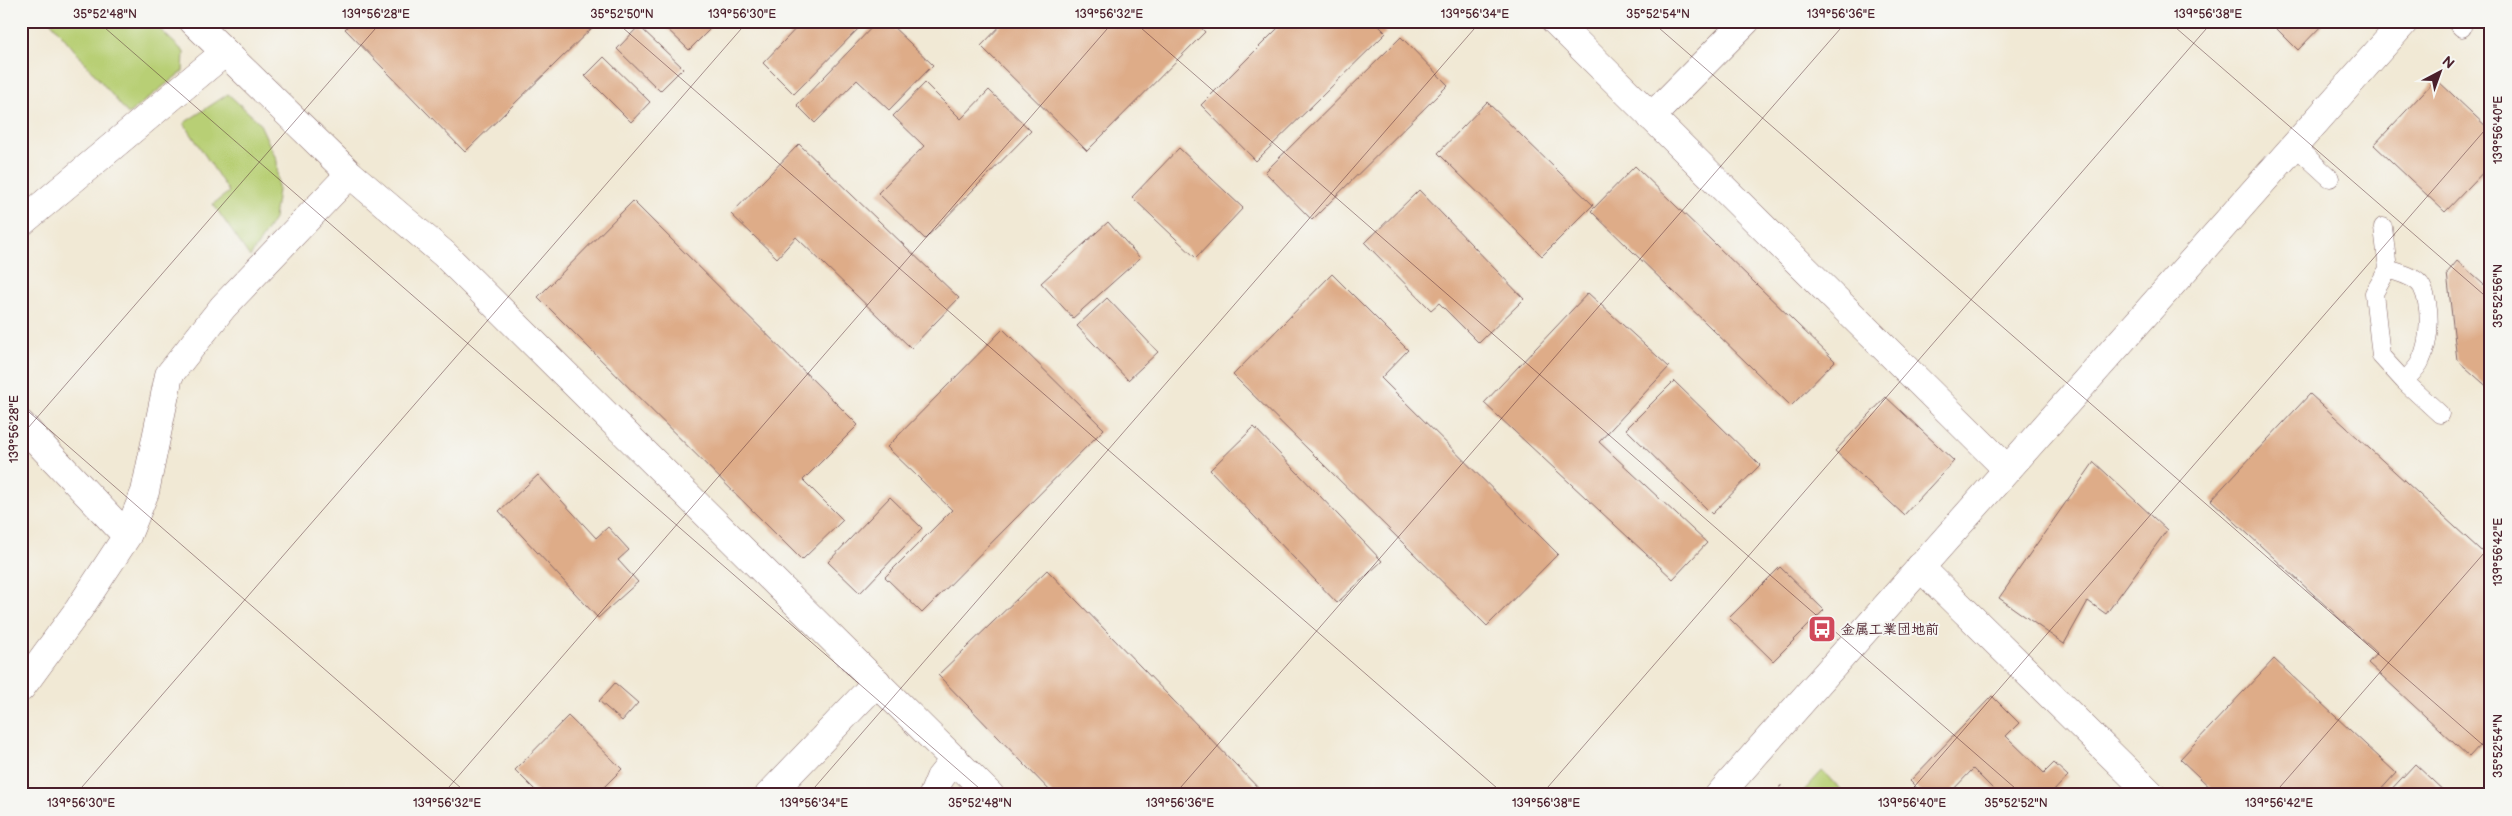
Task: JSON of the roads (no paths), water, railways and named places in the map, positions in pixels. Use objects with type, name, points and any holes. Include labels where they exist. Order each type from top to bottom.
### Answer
[{"type":"street","points":[[193,21],[350,174],[444,254],[990,795]]},
{"type":"street","points":[[1554,21],[2007,469]]},
{"type":"street","points":[[1651,117],[1746,21]]},
{"type":"street","points":[[1719,795],[2405,21]]},
{"type":"street","points":[[21,223],[224,53]]},
{"type":"street","points":[[21,688],[79,609],[127,536],[145,492],[169,375],[223,307],[350,174]]},
{"type":"street","points":[[21,424],[127,536]]},
{"type":"street","points":[[1920,567],[2152,795]]},
{"type":"street","points":[[768,795],[877,682]]},
{"type":"street","points":[[933,795],[940,778],[955,760]]},
{"type":"lane","points":[[2295,146],[2330,178]]},
{"type":"lane","points":[[2382,227],[2388,269],[2374,293],[2381,356],[2404,381],[2440,414]]},
{"type":"lane","points":[[2388,269],[2407,275],[2422,286],[2427,308],[2428,341],[2421,362],[2404,381]]},
{"type":"place","name":"金属工業団地前","points":[[1822,629]]}]
